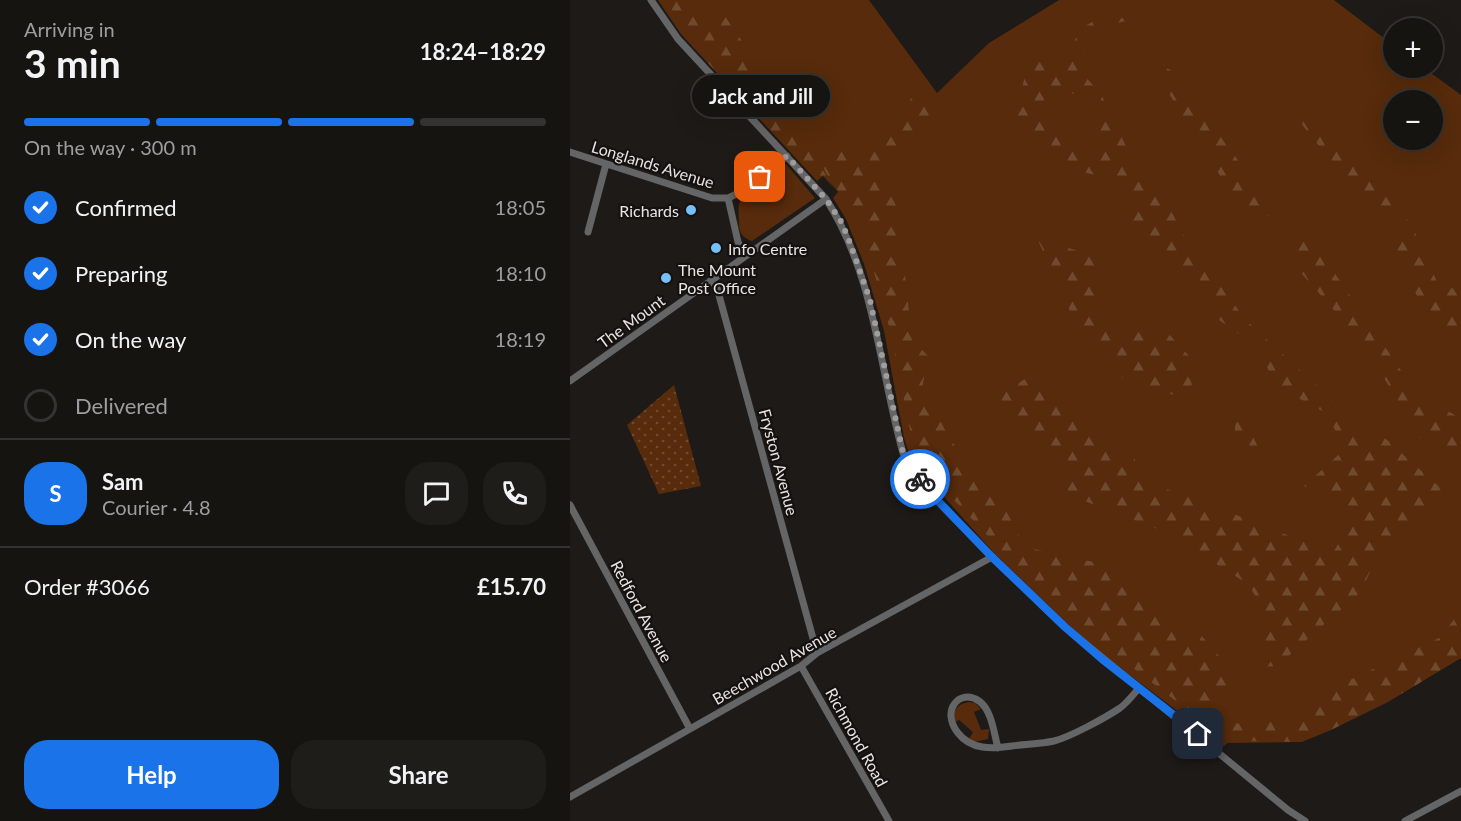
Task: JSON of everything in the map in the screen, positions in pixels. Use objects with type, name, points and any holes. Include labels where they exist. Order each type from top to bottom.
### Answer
[{"type":"street","points":[[651,0],[678,39],[826,199],[842,223],[870,300],[903,453],[937,500],[1065,627],[1288,810],[1305,821]]},
{"type":"street","name":"Longlands Avenue","points":[[570,152],[712,198],[728,198],[741,192],[787,156]]},
{"type":"street","points":[[588,232],[606,164]]},
{"type":"street","points":[[728,198],[738,242],[746,255]]},
{"type":"street","name":"The Mount","points":[[570,381],[826,199]]},
{"type":"street","name":"Fryston Avenue","points":[[711,280],[720,298],[817,654]]},
{"type":"street","name":"Redford Avenue","points":[[570,505],[690,729]]},
{"type":"street","name":"Beechwood Avenue","points":[[570,797],[801,666],[817,654],[992,557]]},
{"type":"street","name":"Richmond Road","points":[[801,666],[889,821]]},
{"type":"street","points":[[998,748],[989,717],[981,702],[969,698],[958,700],[951,708],[952,726],[963,739],[975,746],[998,748],[1056,741],[1121,707],[1139,688]]},
{"type":"street","points":[[1405,821],[1461,791]]},
{"type":"green space","points":[[658,0],[686,0],[700,19],[720,9],[768,79],[833,187],[823,176],[817,181],[681,34]]},
{"type":"green space","points":[[676,0],[869,0],[937,93],[989,43],[1059,0],[1334,0],[1383,37],[1383,78],[1438,78],[1461,95],[1461,656],[1370,709],[1299,742],[1227,743],[1224,746],[1091,646],[995,554],[911,460],[904,438],[884,331],[864,264],[846,219],[833,198],[838,192]]},
{"type":"green space","points":[[1106,14],[1129,20],[1094,29],[1079,69],[1102,96],[1143,182],[1152,175],[1188,243],[1246,320],[1332,400],[1338,415],[1366,436],[1378,432],[1446,493],[1381,547],[1361,592],[1277,666],[1261,667],[1258,643],[1264,610],[1248,584],[1165,532],[1069,495],[1057,454],[996,397],[1033,374],[1106,446],[1134,457],[1143,481],[1201,501],[1333,553],[1345,532],[1339,501],[1304,486],[1345,449],[1326,413],[1278,387],[1254,344],[1219,320],[1170,252],[1129,236],[1129,204],[1114,179],[1068,169],[1015,116],[1028,64],[1067,58],[1080,29]],"holes":[[[1058,90],[1075,94],[1097,110],[1093,133],[1101,142],[1081,159],[1044,115]]]},
{"type":"green space","points":[[1145,55],[1172,71],[1257,186],[1269,216],[1245,216]]},
{"type":"green space","points":[[922,87],[938,106],[879,164],[898,210],[912,340],[928,356],[921,395],[939,407],[944,428],[954,444],[955,458],[1003,505],[1025,547],[1107,565],[1140,586],[1160,614],[1199,633],[1243,683],[1201,712],[1226,740],[1097,640],[1004,553],[920,464],[915,455],[890,330],[860,221],[827,175],[818,156],[865,148]]},
{"type":"green space","points":[[1289,108],[1376,168],[1394,207],[1365,204]]},
{"type":"green space","points":[[786,164],[815,198],[752,241],[749,240],[742,235],[740,230],[739,204],[741,199],[752,188]]},
{"type":"green space","points":[[1408,217],[1442,293],[1461,284],[1461,341],[1419,299],[1391,252]]},
{"type":"green space","points":[[1294,233],[1325,259],[1415,391],[1461,419],[1459,449],[1424,442],[1398,418],[1402,407],[1361,341],[1302,274],[1289,244]]},
{"type":"green space","points":[[1037,238],[1094,256],[1094,300],[1111,334],[1166,331],[1191,358],[1192,401],[1122,378],[1073,318]]},
{"type":"green space","points":[[674,385],[701,486],[659,494],[627,425]]},
{"type":"green space","points":[[1237,404],[1261,453],[1233,451]]},
{"type":"green space","points":[[1461,611],[1461,658],[1388,702],[1302,742],[1230,741],[1227,724],[1297,719],[1339,685],[1439,638]]},
{"type":"green space","points":[[969,702],[975,703],[981,709],[974,712],[981,730],[989,729],[988,739],[974,742],[969,739],[973,732],[959,720],[955,722],[956,708]]},
{"type":"way so far","points":[[760,177],[787,156],[826,199],[842,223],[870,300],[903,453],[920,479]]},
{"type":"place","name":"Jack and Jill","points":[[760,177]]},
{"type":"place","name":"Richards","points":[[691,210]]},
{"type":"place","name":"Info Centre","points":[[716,248]]},
{"type":"place","name":"The Mount Post Office","points":[[666,278]]},
{"type":"route","points":[[920,479],[992,557],[1065,627],[1198,734]]}]
